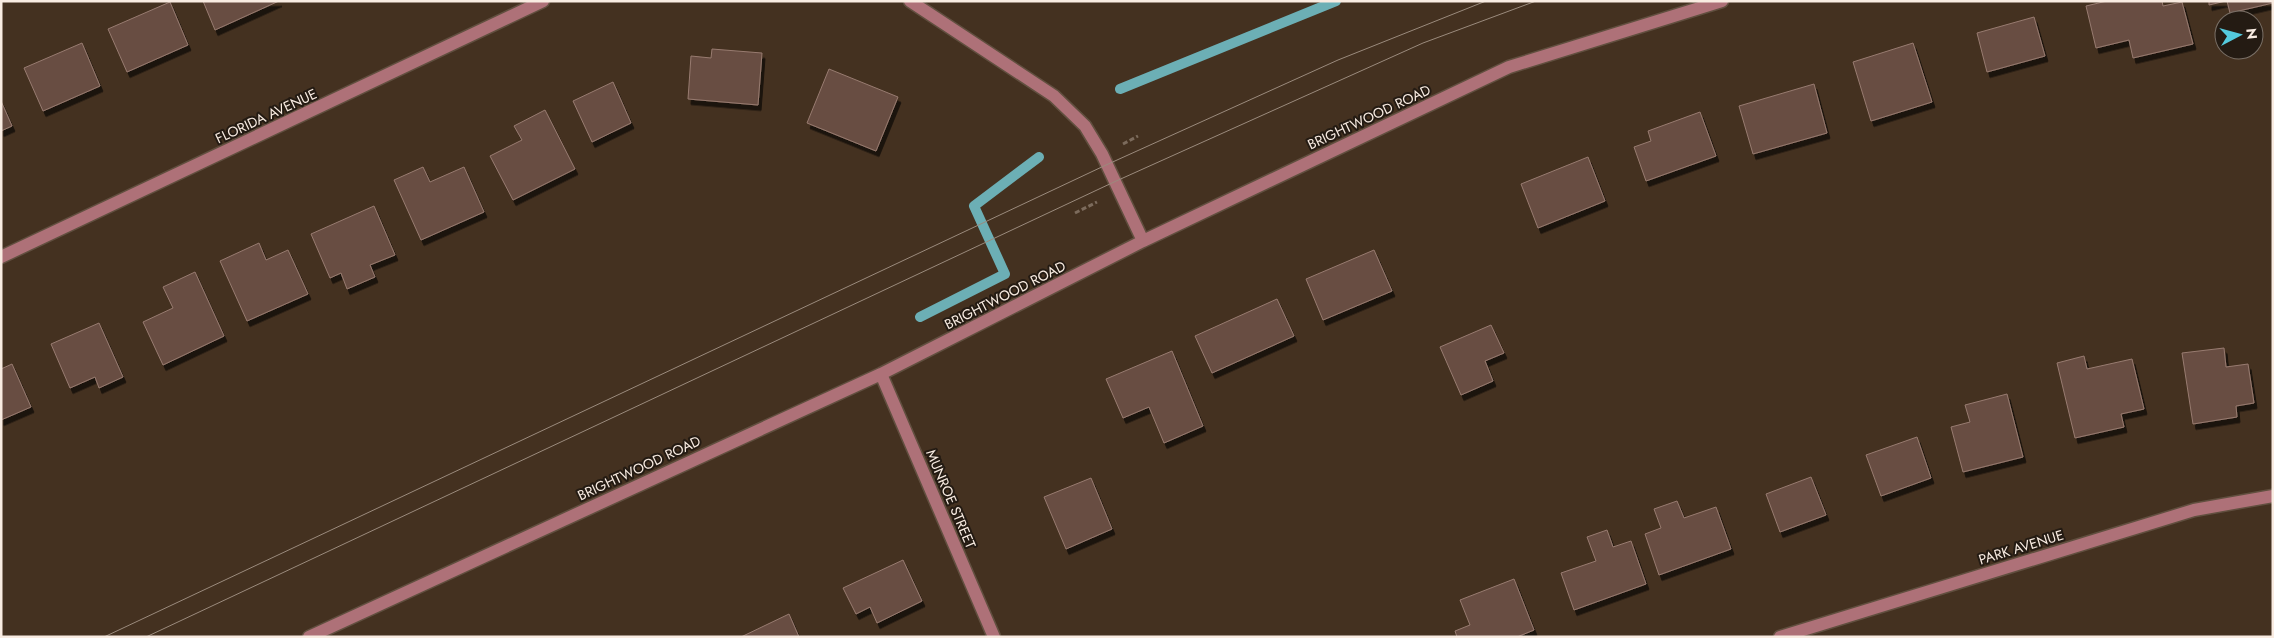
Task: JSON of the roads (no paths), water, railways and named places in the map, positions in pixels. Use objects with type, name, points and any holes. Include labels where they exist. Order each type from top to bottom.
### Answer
[{"type":"street","name":"FLORIDA AVENUE","points":[[1,257],[543,1]]},
{"type":"street","points":[[910,1],[1054,96],[1085,126],[1102,154],[1143,241]]},
{"type":"street","name":"BRIGHTWOOD ROAD","points":[[309,637],[881,374],[1143,241],[1509,67],[1722,1]]},
{"type":"street","name":"MUNROE STREET","points":[[881,374],[994,637]]},
{"type":"street","name":"PARK AVENUE","points":[[1780,637],[2194,510],[2273,496]]},
{"type":"waterway","points":[[1120,89],[1336,1]]},
{"type":"waterway","points":[[920,317],[1005,274],[974,206],[1039,157]]},
{"type":"tram line","points":[[104,637],[1106,165],[1338,60],[1486,1]]},
{"type":"tram line","points":[[146,637],[1114,182],[1423,43],[1536,1]]}]
